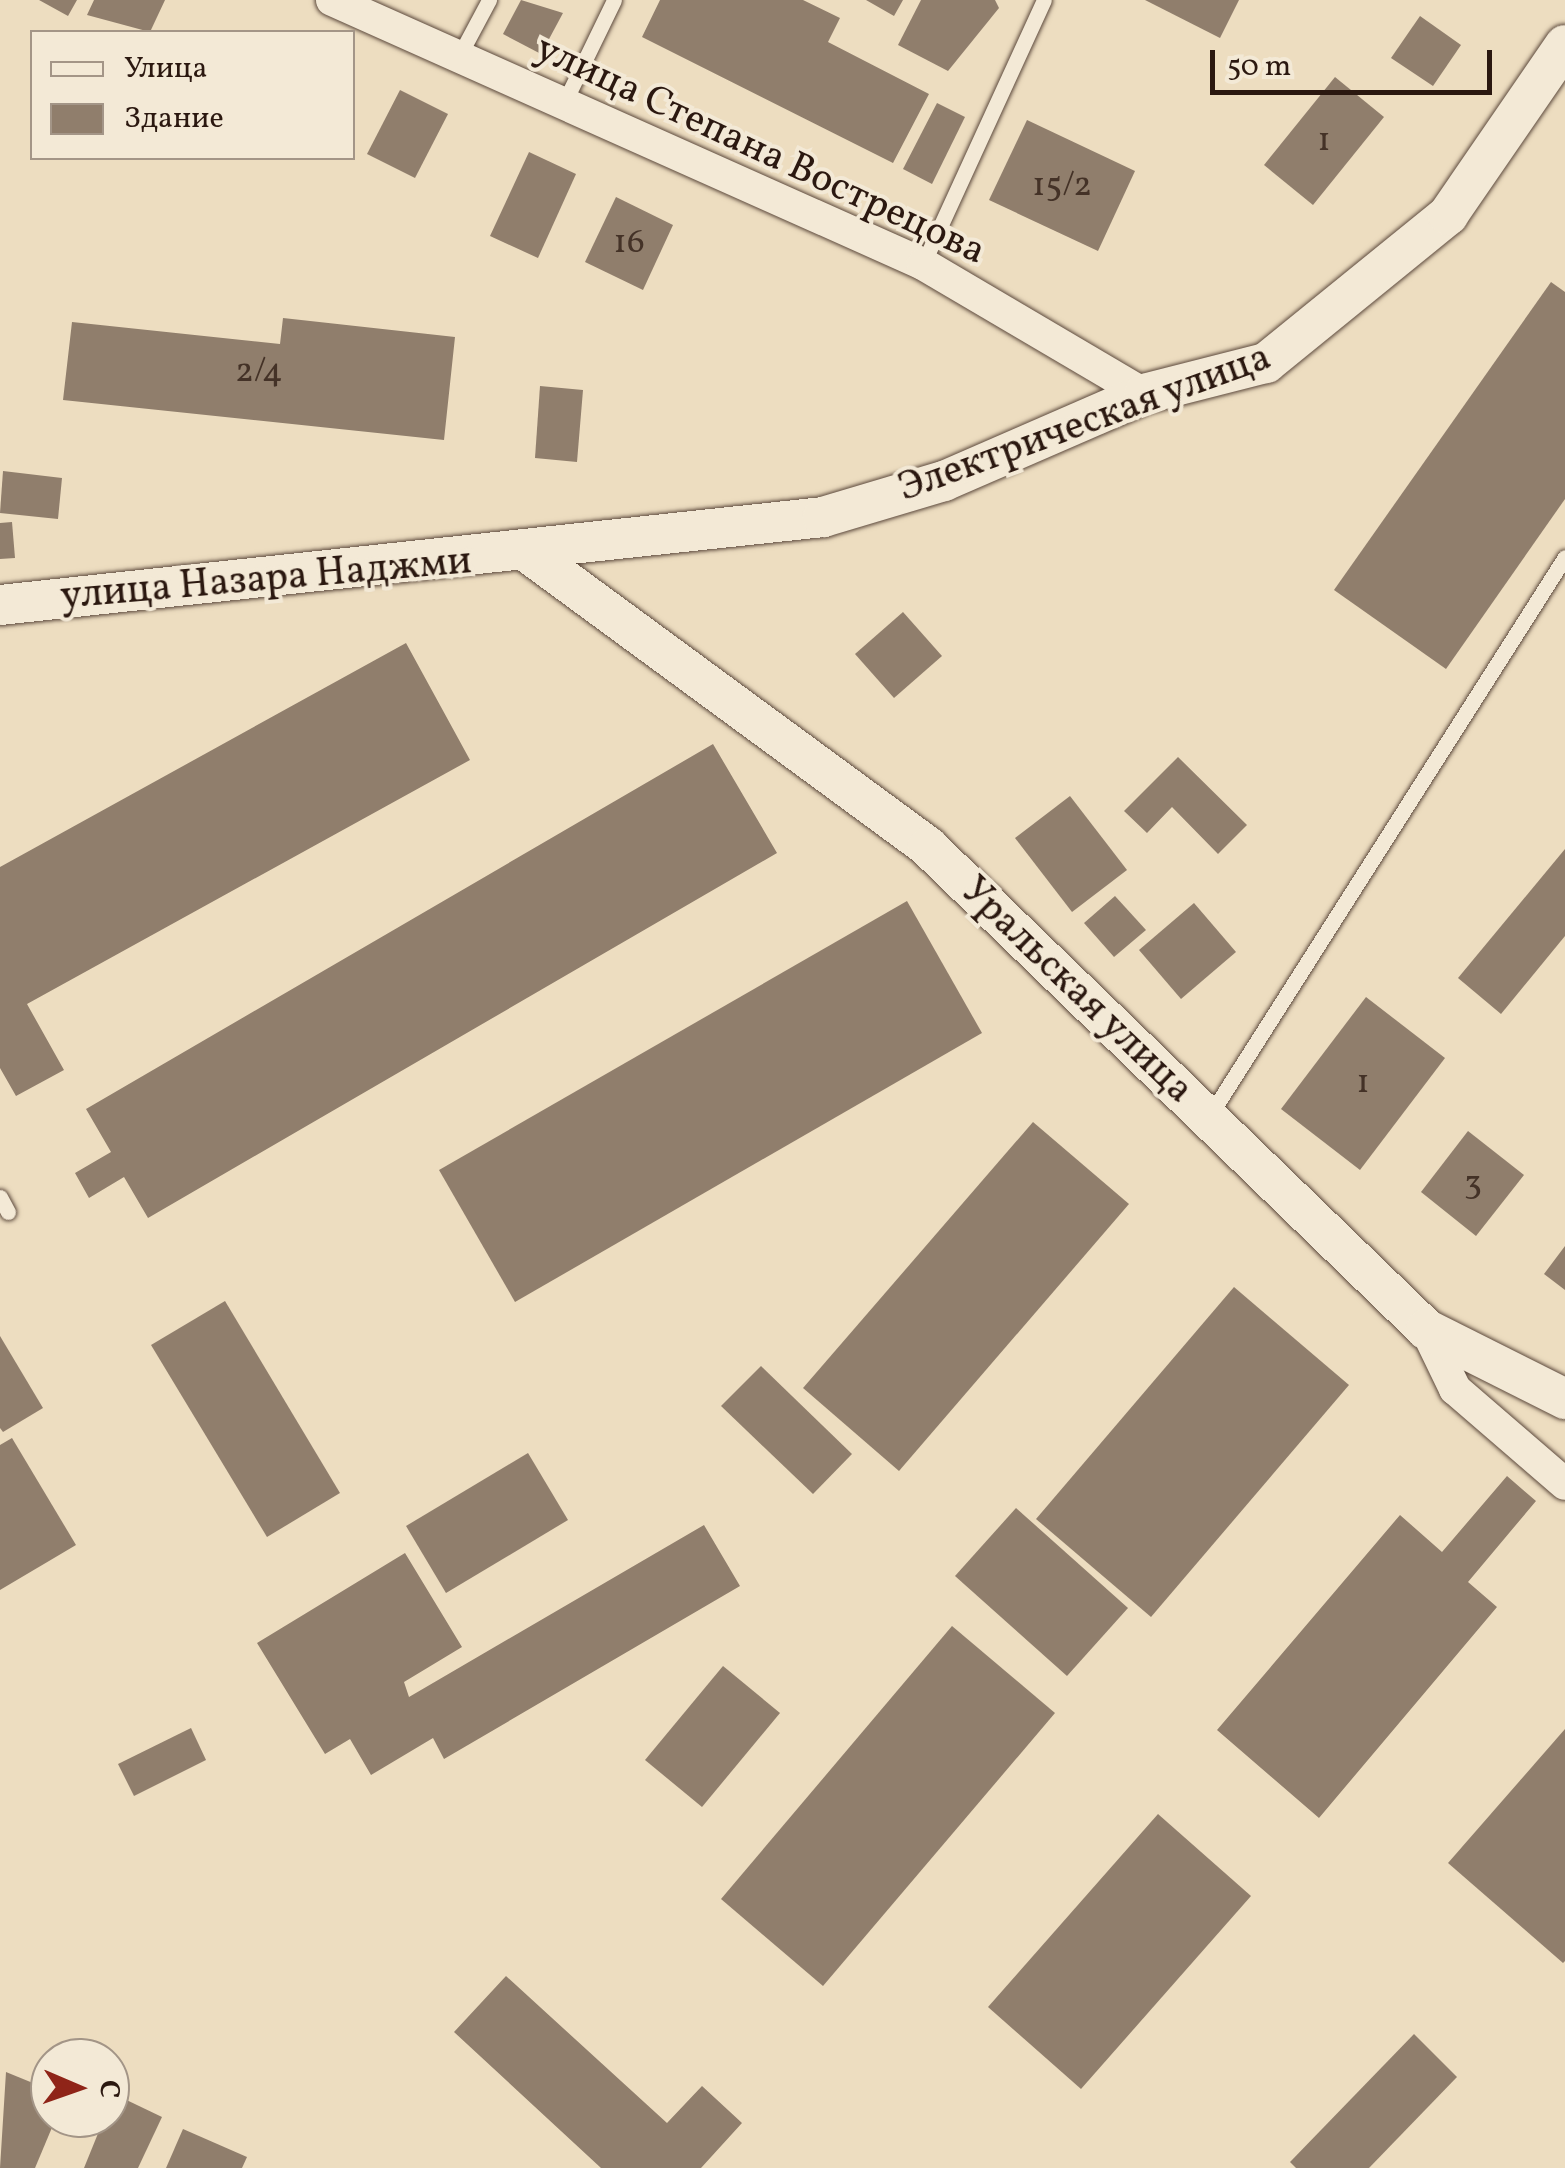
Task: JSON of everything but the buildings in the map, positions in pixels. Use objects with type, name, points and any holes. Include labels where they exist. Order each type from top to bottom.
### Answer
[{"type":"street","name":"улица Степана Вострецова","points":[[332,0],[456,61],[566,101],[923,264],[1144,394]]},
{"type":"street","name":"Электрическая улица","points":[[531,555],[823,518],[944,481],[1144,394],[1266,363],[1349,303],[1448,214],[1565,45]]},
{"type":"street","name":"улица Назара Наджми","points":[[0,605],[531,555]]},
{"type":"street","name":"Уральская улица","points":[[531,555],[928,847],[1426,1329],[1456,1389],[1565,1484]]},
{"type":"street","points":[[1426,1329],[1565,1398]]},
{"type":"lane","points":[[456,61],[489,0]]},
{"type":"lane","points":[[566,101],[614,0]]},
{"type":"lane","points":[[923,264],[1044,0]]},
{"type":"lane","points":[[1208,1118],[1565,556]]}]
